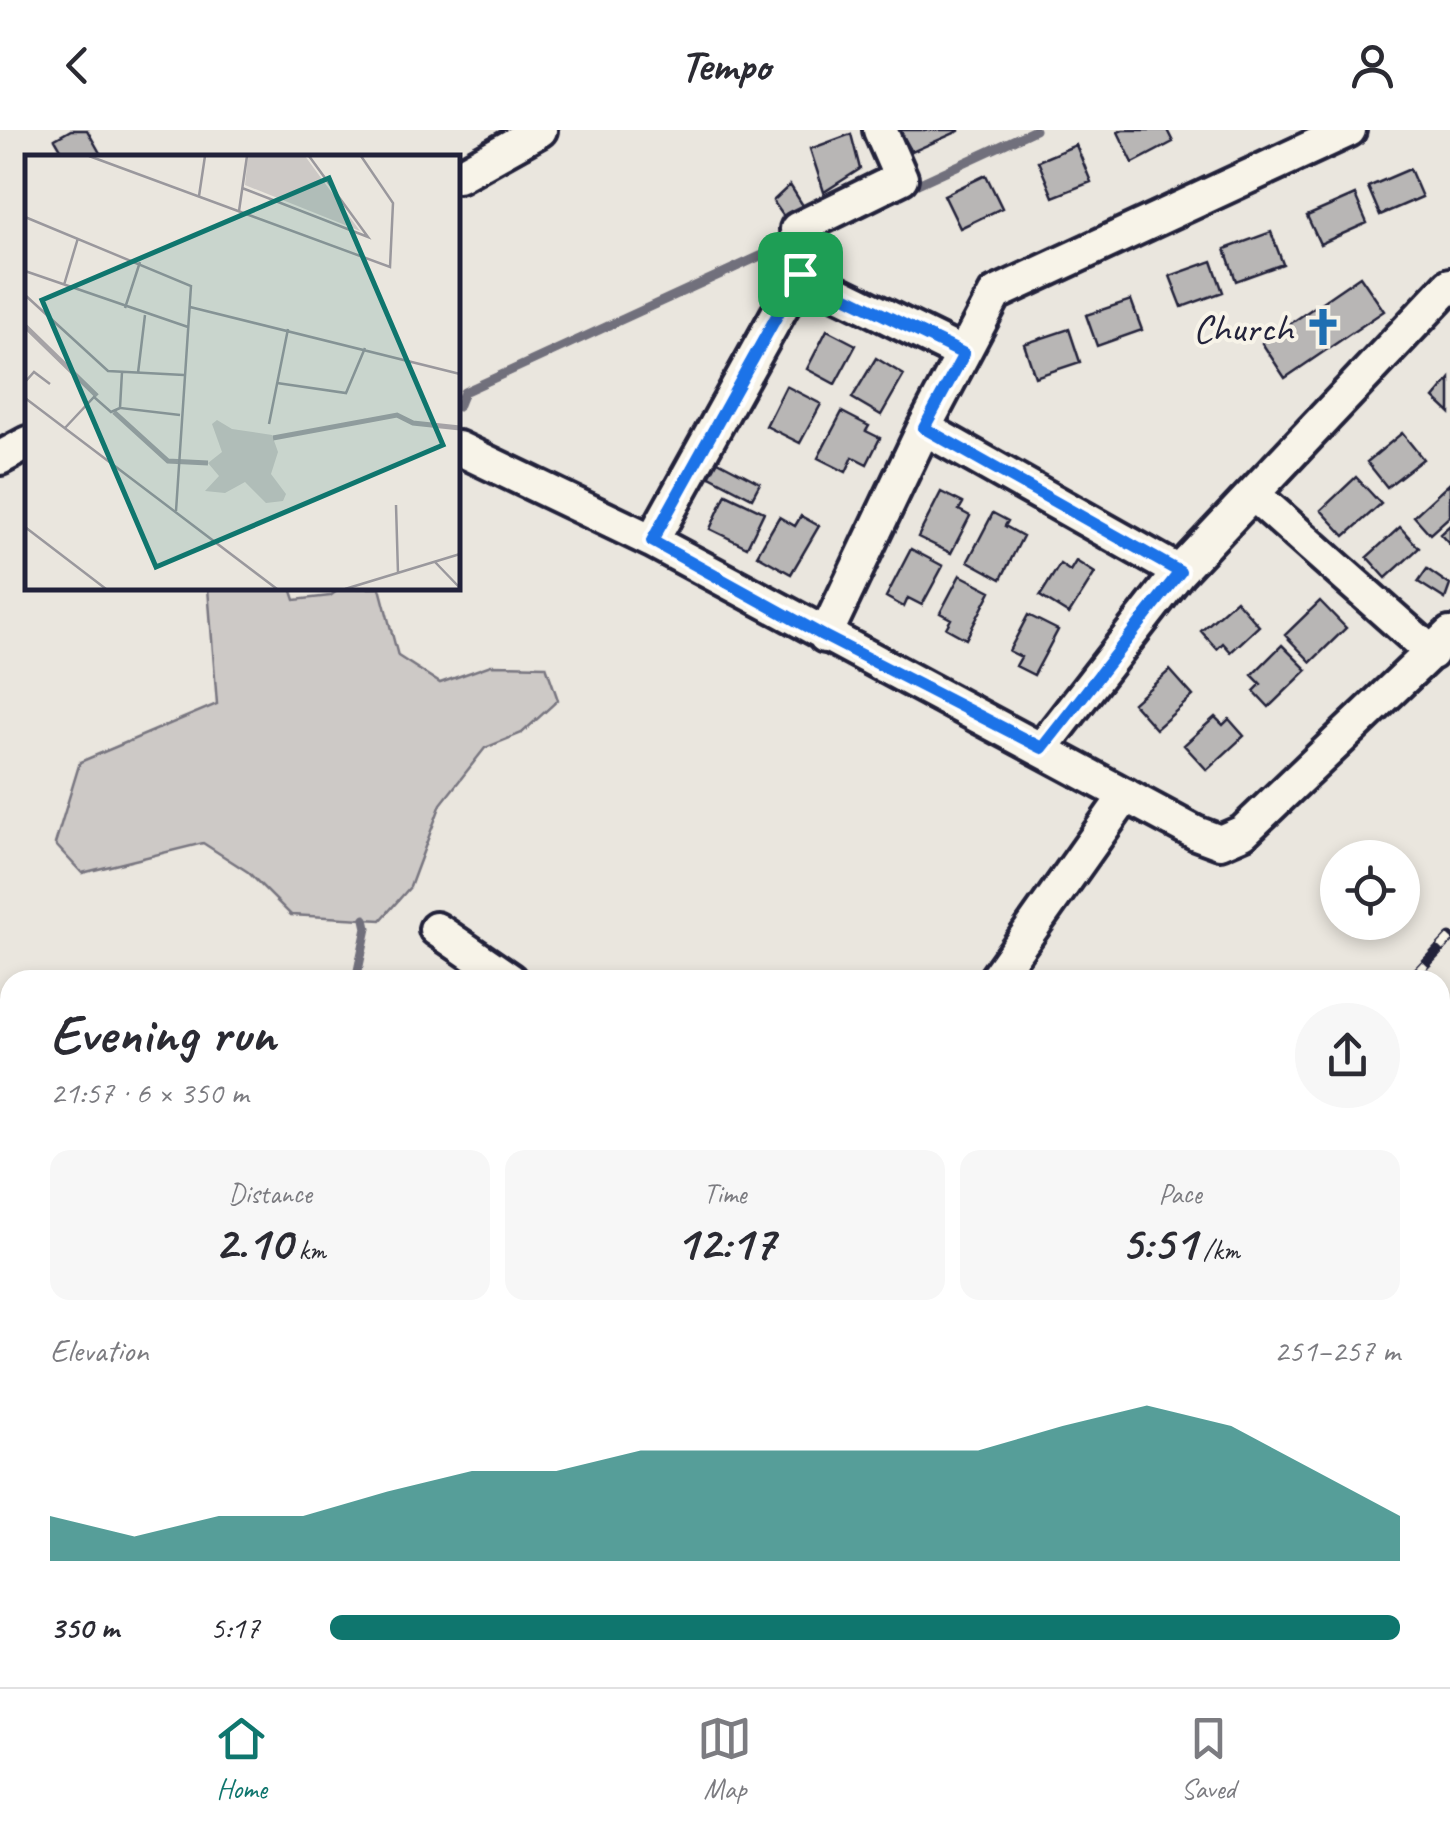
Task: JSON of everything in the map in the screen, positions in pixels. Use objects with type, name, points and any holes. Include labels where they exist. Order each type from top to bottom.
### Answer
[{"type":"street","points":[[460,175],[540,130]]},
{"type":"street","points":[[652,541],[800,274],[797,228],[901,178],[880,130]]},
{"type":"street","points":[[824,636],[924,428],[995,294],[1349,130]]},
{"type":"street","points":[[800,274],[964,354]]},
{"type":"street","points":[[1042,748],[1180,572],[1450,285]]},
{"type":"street","points":[[924,428],[1180,572]]},
{"type":"street","points":[[0,458],[25,445]]},
{"type":"street","points":[[460,449],[652,541],[824,636],[1042,748],[1196,833],[1220,842],[1243,832],[1441,643],[1254,494]]},
{"type":"street","points":[[1001,970],[1126,794]]},
{"type":"street","points":[[436,929],[495,970]]},
{"type":"shaded area","points":[[208,590],[292,590],[295,600],[330,596],[338,590],[381,590],[398,656],[440,683],[491,665],[546,666],[558,700],[522,733],[485,748],[441,804],[410,887],[381,920],[291,915],[248,872],[203,843],[82,873],[55,844],[80,762],[217,704]]},
{"type":"building","points":[[71,130],[87,130],[100,153],[64,155],[55,139]]},
{"type":"building","points":[[900,130],[959,130],[959,131],[912,152]]},
{"type":"building","points":[[1167,130],[1173,142],[1133,163],[1118,132]]},
{"type":"building","points":[[851,134],[860,169],[824,192],[810,149]]},
{"type":"building","points":[[1076,145],[1091,182],[1053,197],[1038,161]]},
{"type":"building","points":[[1410,169],[1422,197],[1380,215],[1368,187]]},
{"type":"building","points":[[986,175],[1002,208],[960,228],[944,195]]},
{"type":"building","points":[[790,185],[807,212],[789,224],[773,201]]},
{"type":"building","points":[[1355,195],[1367,223],[1320,244],[1307,216]]},
{"type":"building","points":[[1271,232],[1283,264],[1236,281],[1225,249]]},
{"type":"building","points":[[1212,261],[1223,292],[1182,307],[1170,276]]},
{"type":"building","name":"Church","points":[[1360,276],[1384,311],[1285,378],[1262,343]]},
{"type":"building","points":[[1131,300],[1142,330],[1097,346],[1086,315]]},
{"type":"building","points":[[1069,329],[1080,362],[1035,377],[1024,344]]},
{"type":"building","points":[[827,330],[856,345],[835,384],[807,369]]},
{"type":"building","points":[[876,358],[904,375],[881,415],[852,398]]},
{"type":"building","points":[[1450,379],[1450,413],[1434,398]]},
{"type":"building","points":[[786,386],[821,404],[800,443],[766,426]]},
{"type":"building","points":[[842,412],[869,426],[866,431],[880,438],[867,464],[853,457],[846,472],[818,458]]},
{"type":"building","points":[[1402,433],[1423,459],[1387,487],[1367,462]]},
{"type":"building","points":[[714,459],[760,483],[752,498],[706,474]]},
{"type":"building","points":[[1356,477],[1381,504],[1345,536],[1321,510]]},
{"type":"building","points":[[1450,483],[1450,516],[1430,534],[1414,516]]},
{"type":"building","points":[[941,492],[963,503],[959,510],[970,516],[951,553],[918,537]]},
{"type":"building","points":[[726,494],[764,512],[747,547],[710,529]]},
{"type":"building","points":[[993,513],[1008,521],[1005,526],[1023,536],[1001,579],[968,561]]},
{"type":"building","points":[[801,516],[819,526],[791,574],[757,555],[779,517],[795,526]]},
{"type":"building","points":[[1450,525],[1450,545],[1440,534]]},
{"type":"building","points":[[1400,527],[1419,548],[1386,578],[1367,557]]},
{"type":"building","points":[[911,549],[943,566],[922,605],[908,598],[904,607],[886,597]]},
{"type":"building","points":[[1076,561],[1095,573],[1069,614],[1040,596],[1060,564],[1070,571]]},
{"type":"building","points":[[1427,569],[1450,585],[1445,599],[1418,582]]},
{"type":"building","points":[[960,575],[991,591],[966,639],[946,628],[951,619],[940,613]]},
{"type":"building","points":[[1236,600],[1259,626],[1231,652],[1223,643],[1217,649],[1201,631]]},
{"type":"building","points":[[1320,601],[1346,628],[1311,662],[1285,635]]},
{"type":"building","points":[[1028,615],[1058,630],[1034,675],[1016,666],[1021,657],[1009,651]]},
{"type":"building","points":[[1282,645],[1307,670],[1269,707],[1254,691],[1261,684],[1252,675]]},
{"type":"building","points":[[1170,670],[1193,696],[1156,729],[1133,703]]},
{"type":"building","points":[[1215,717],[1223,725],[1229,719],[1244,736],[1207,770],[1184,745]]},
{"type":"waterway","points":[[907,189],[1035,130]]},
{"type":"waterway","points":[[460,402],[464,392],[793,241]]},
{"type":"waterway","points":[[358,970],[367,928],[365,919]]},
{"type":"railway","points":[[1420,970],[1450,938]]},
{"type":"place","name":"Church","points":[[1323,327]]},
{"type":"route","points":[[800,274],[964,354],[924,428],[1180,572],[1042,748],[824,636],[652,541],[800,274]]}]
